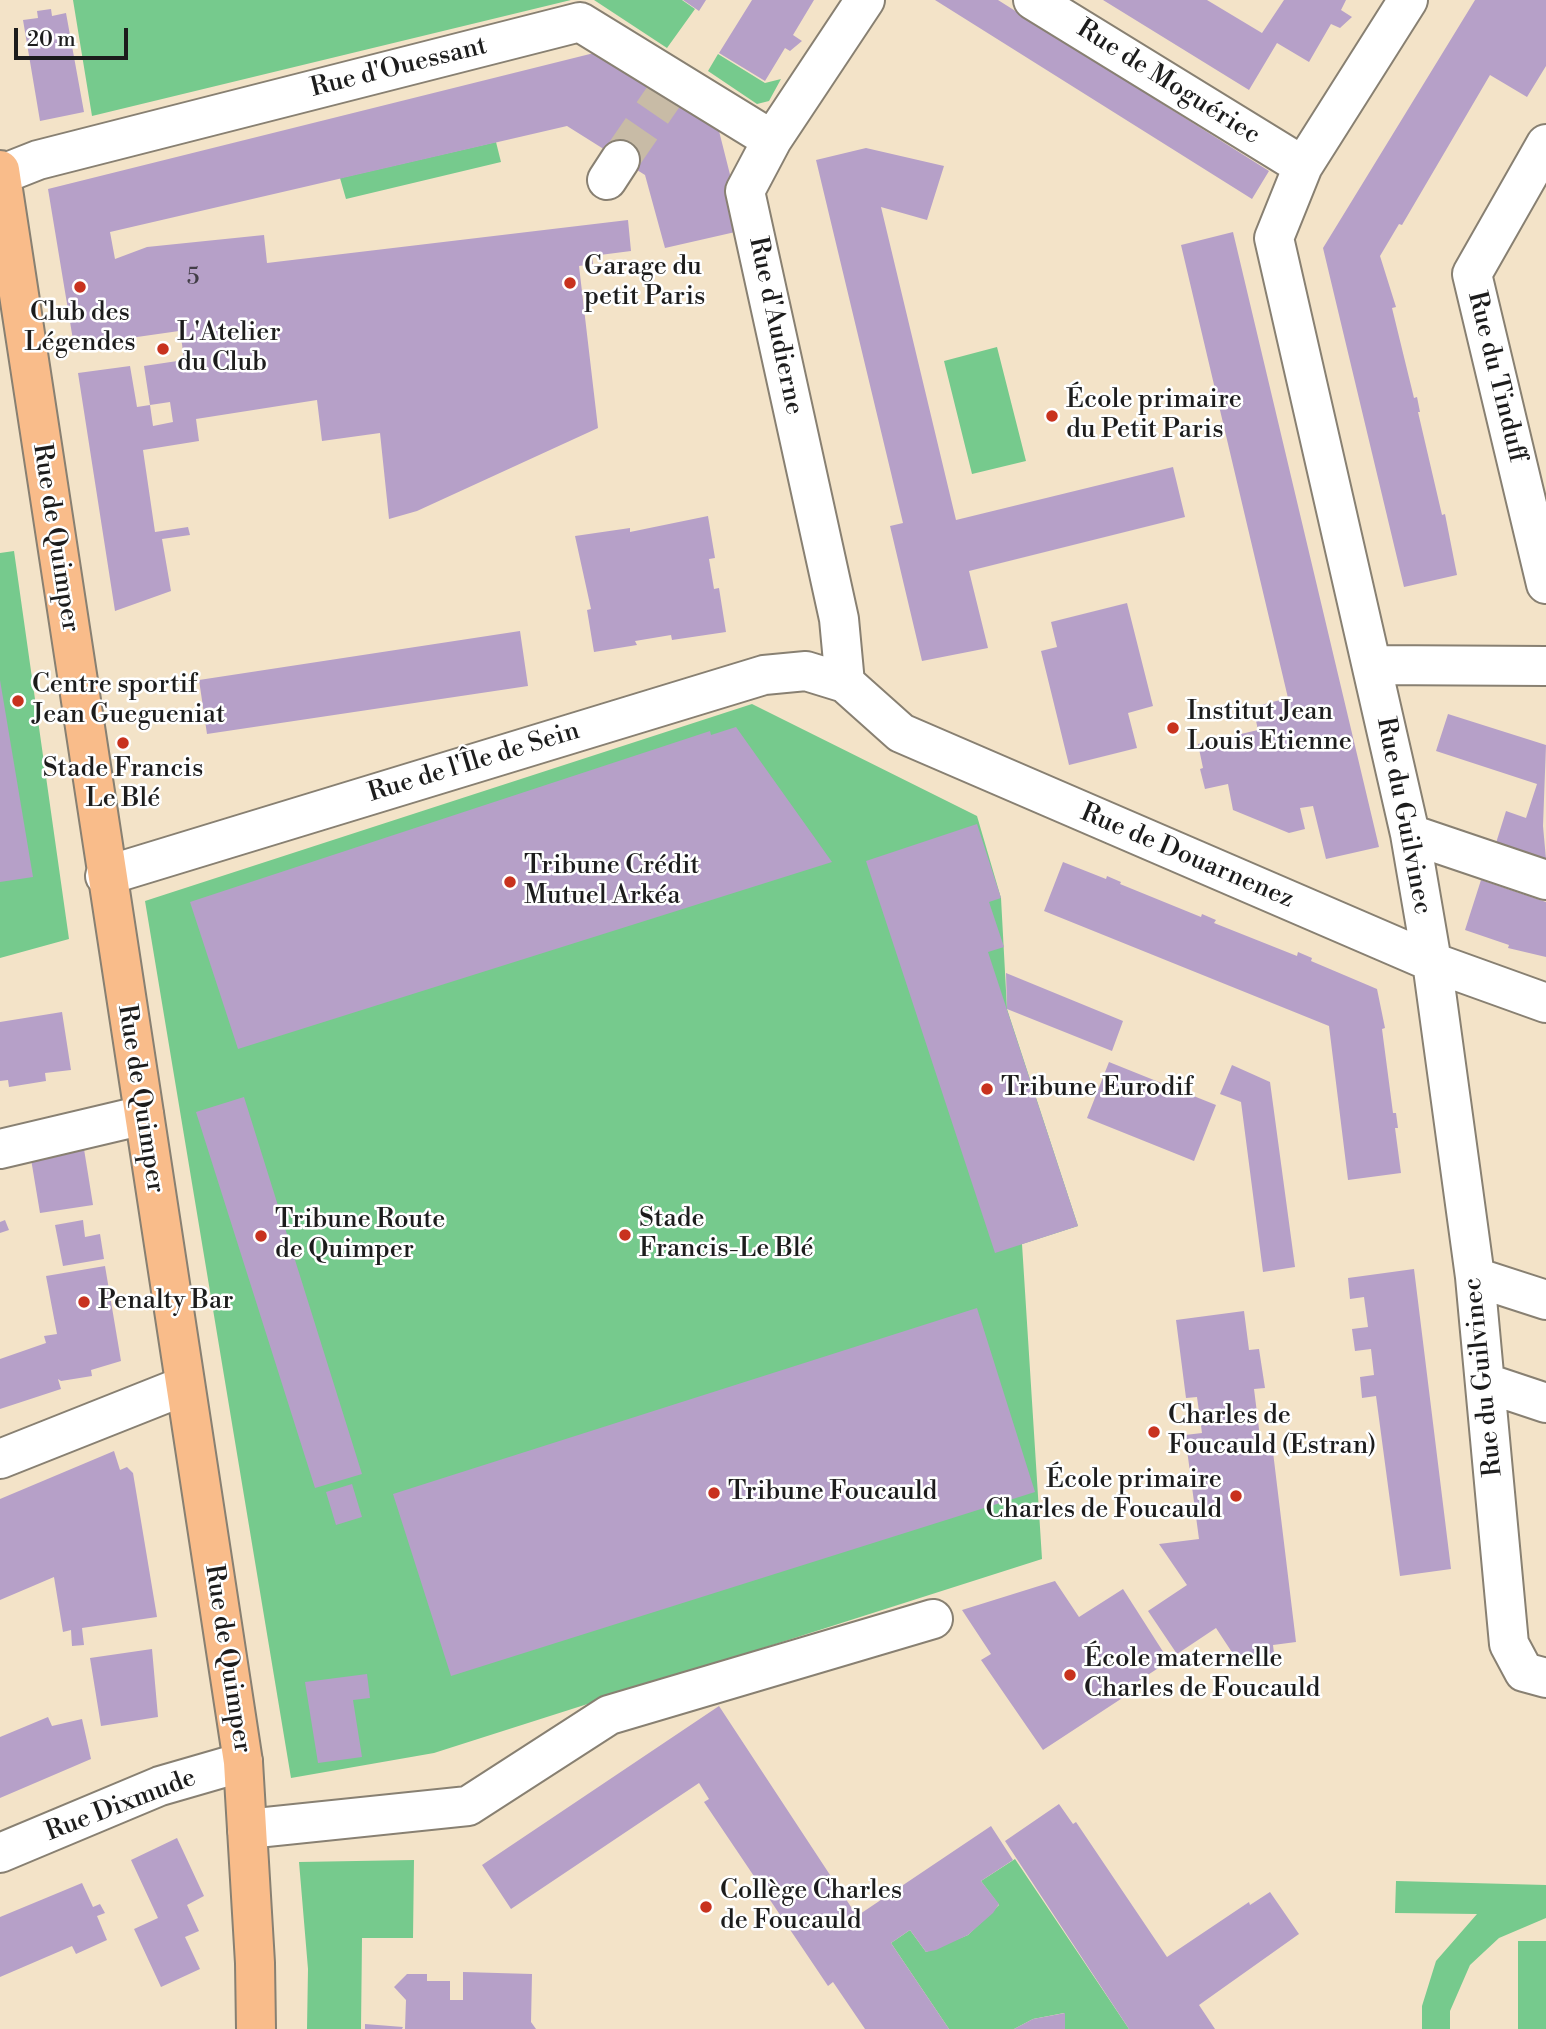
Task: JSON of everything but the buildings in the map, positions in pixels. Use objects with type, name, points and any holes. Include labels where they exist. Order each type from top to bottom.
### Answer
[{"type":"main road","name":"Rue de Quimper","points":[[0,173],[105,876],[243,1762],[256,1963],[256,2029]]},
{"type":"street","name":"Rue d'Audierne","points":[[845,683],[839,619],[745,191],[772,140],[865,0]]},
{"type":"street","name":"Rue de Moguériec","points":[[1033,0],[1303,166]]},
{"type":"street","name":"Rue du Guilvinec","points":[[1408,0],[1303,166],[1274,238],[1410,834],[1432,962],[1475,1278],[1509,1644],[1535,1675]]},
{"type":"street","name":"Rue d'Ouessant","points":[[0,173],[38,160],[580,22],[669,88],[772,140]]},
{"type":"street","name":"Rue du Tinduff","points":[[1546,144],[1472,274],[1546,584]]},
{"type":"street","points":[[1372,665],[1546,666]]},
{"type":"street","name":"Rue de l'Île de Sein","points":[[105,876],[764,675],[806,671],[845,683]]},
{"type":"street","name":"Rue de Douarnenez","points":[[845,683],[901,733],[1432,962],[1546,1003]]},
{"type":"street","points":[[1410,834],[1546,880]]},
{"type":"street","points":[[0,1149],[144,1115]]},
{"type":"street","points":[[1475,1278],[1546,1300]]},
{"type":"street","points":[[1486,1383],[1546,1403]]},
{"type":"street","points":[[0,1459],[184,1386]]},
{"type":"street","points":[[247,1829],[468,1806],[608,1715],[933,1619]]},
{"type":"street","name":"Rue Dixmude","points":[[0,1853],[160,1786],[243,1762]]},
{"type":"green space","points":[[73,0],[571,0],[92,116]]},
{"type":"green space","points":[[594,0],[682,0],[695,9],[667,48]]},
{"type":"green space","points":[[718,54],[765,83],[781,79],[769,101],[757,104],[708,71]]},
{"type":"green space","points":[[496,142],[501,162],[346,199],[340,178]]},
{"type":"green space","points":[[997,347],[1026,461],[972,474],[944,361]]},
{"type":"green space","name":"Centre sportif Jean Guegueniat","points":[[14,551],[69,939],[0,958],[0,553]]},
{"type":"green space","name":"Stade Francis-Le Blé","points":[[752,704],[977,816],[1001,898],[1007,1009],[1078,1226],[1022,1244],[1042,1559],[434,1753],[291,1778],[145,901]]},
{"type":"green space","points":[[1015,1859],[1129,2029],[1065,2029],[1064,2013],[1033,2019],[1014,2029],[949,2029],[891,1943],[910,1930],[926,1952],[968,1935],[999,1905],[981,1881]]},
{"type":"green space","points":[[414,1860],[413,1938],[362,1938],[361,2029],[307,2029],[308,1969],[299,1862]]},
{"type":"green space","points":[[1396,1881],[1546,1885],[1546,1918],[1499,1938],[1470,1965],[1450,2011],[1450,2029],[1422,2029],[1422,2006],[1436,1961],[1477,1914],[1395,1913]]},
{"type":"green space","points":[[1518,1941],[1546,1941],[1546,2029],[1518,2029]]},
{"type":"tunnel","points":[[620,160],[664,96]]},
{"type":"place","name":"Garage du petit Paris","points":[[570,283]]},
{"type":"place","name":"Club des Légendes","points":[[80,287]]},
{"type":"place","name":"L'Atelier du Club","points":[[163,349]]},
{"type":"place","name":"École primaire du Petit Paris","points":[[1052,416]]},
{"type":"place","name":"Centre sportif Jean Guegueniat","points":[[18,701]]},
{"type":"place","name":"Institut Jean Louis Etienne","points":[[1173,728]]},
{"type":"place","name":"Stade Francis Le Blé","points":[[123,743]]},
{"type":"place","name":"Tribune Crédit Mutuel Arkéa","points":[[510,882]]},
{"type":"place","name":"Tribune Eurodif","points":[[987,1089]]},
{"type":"place","name":"Stade Francis-Le Blé","points":[[625,1235]]},
{"type":"place","name":"Tribune Route de Quimper","points":[[261,1236]]},
{"type":"place","name":"Penalty Bar","points":[[84,1302]]},
{"type":"place","name":"Charles de Foucauld (Estran)","points":[[1154,1432]]},
{"type":"place","name":"Tribune Foucauld","points":[[714,1493]]},
{"type":"place","name":"École primaire Charles de Foucauld","points":[[1236,1496]]},
{"type":"place","name":"École maternelle Charles de Foucauld","points":[[1070,1675]]},
{"type":"place","name":"Collège Charles de Foucauld","points":[[706,1907]]}]
